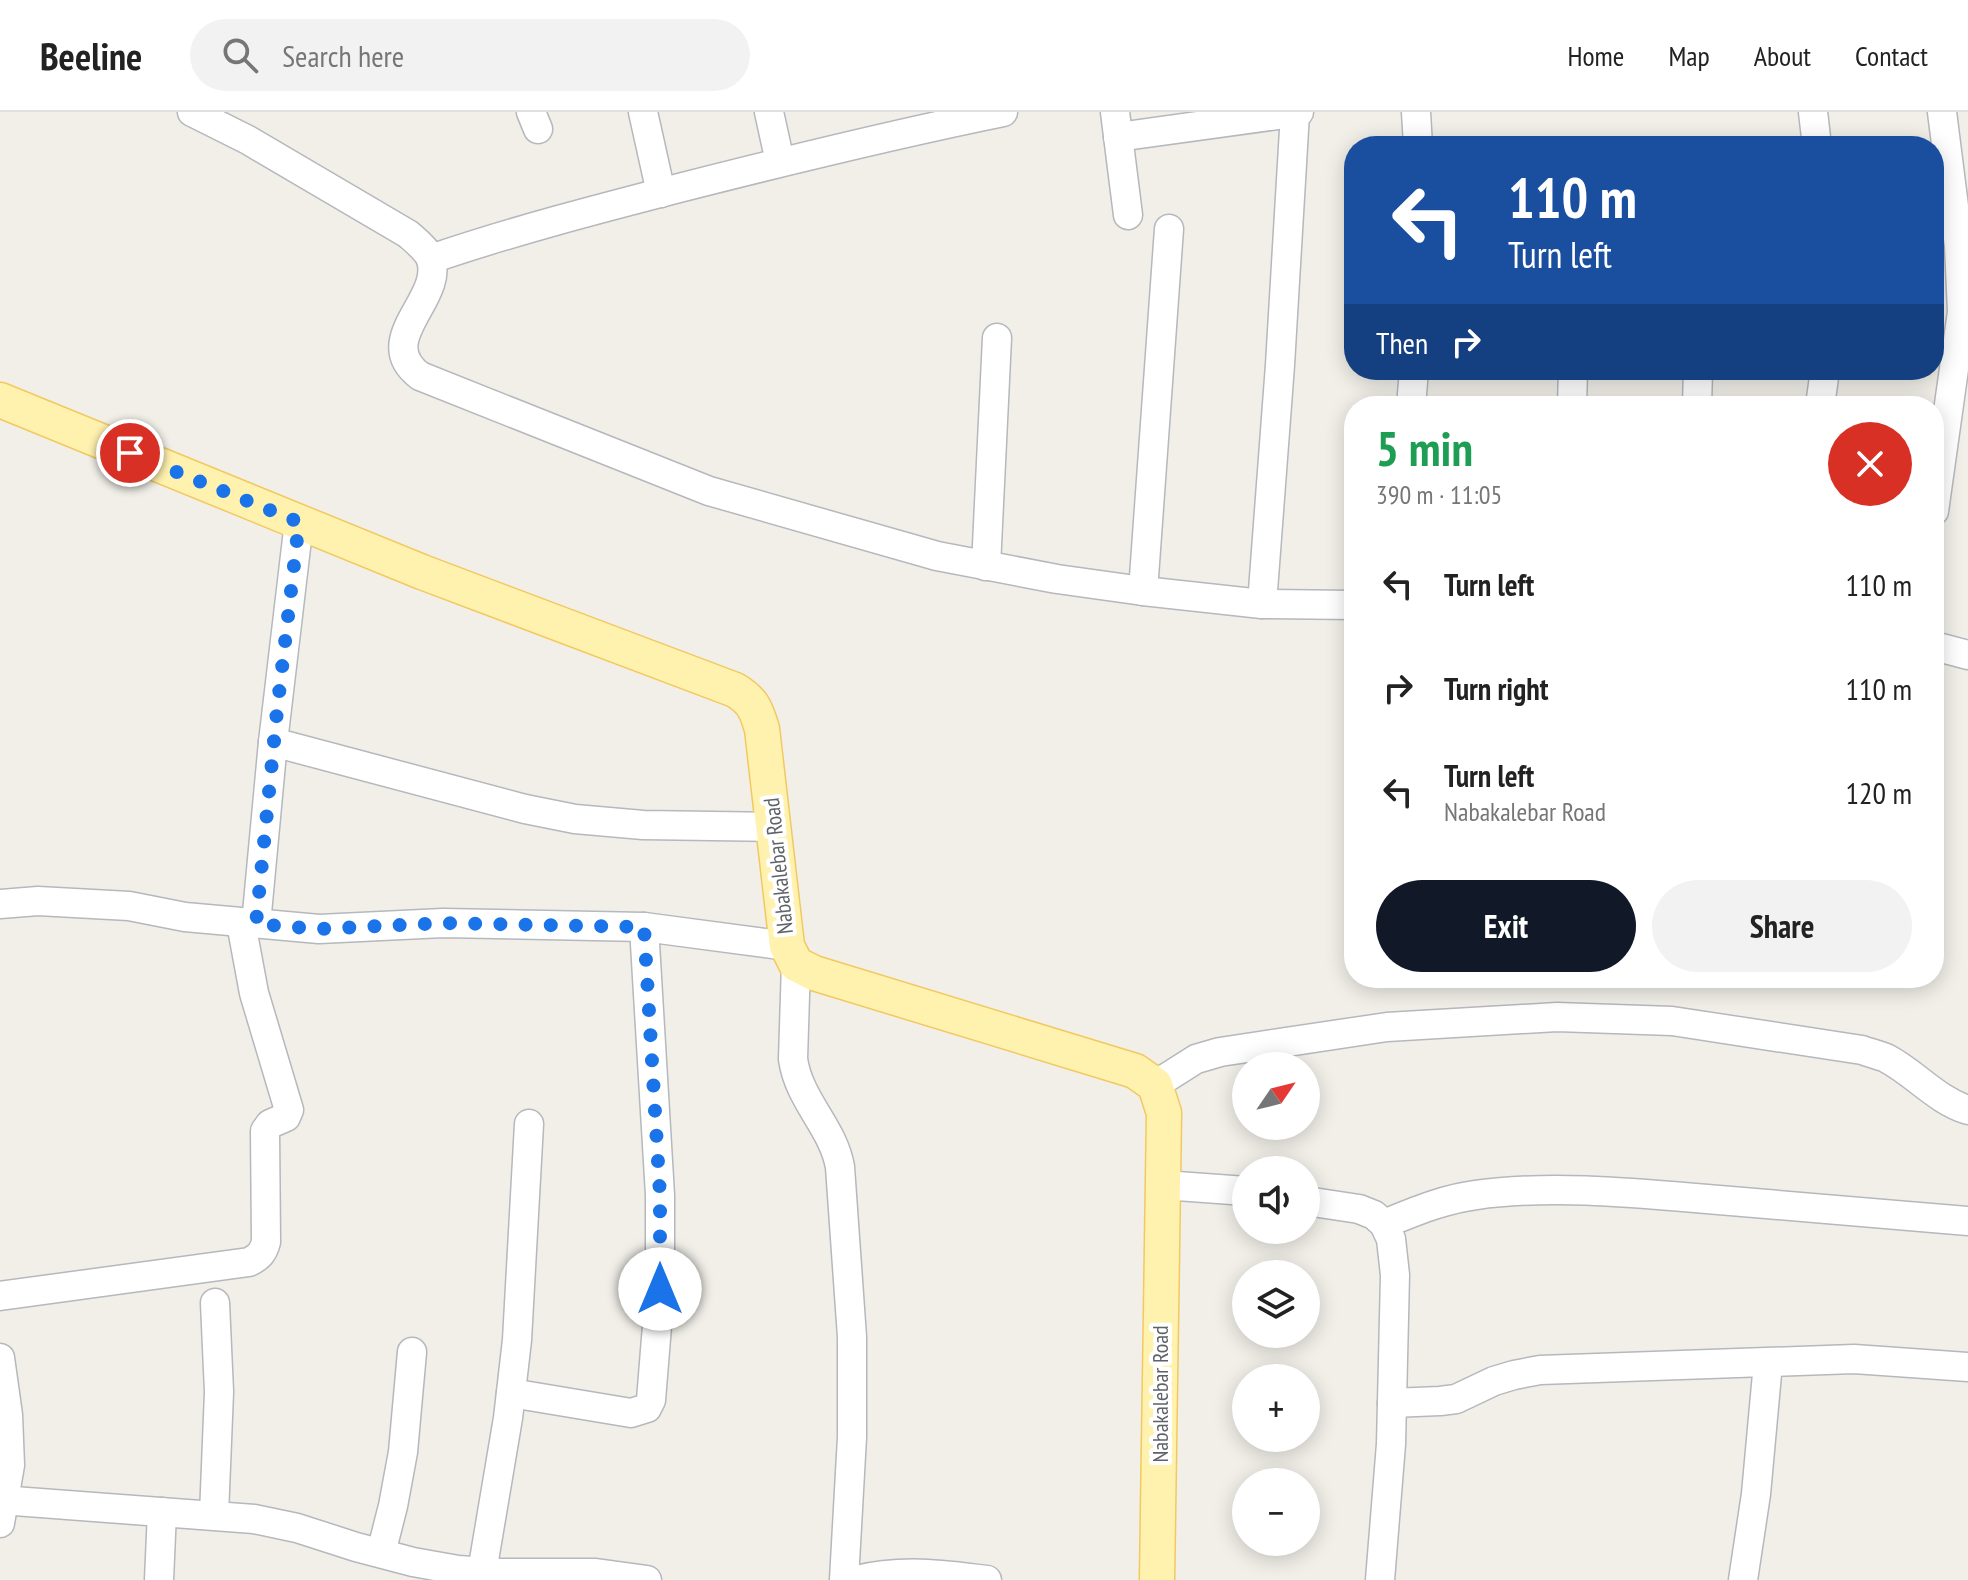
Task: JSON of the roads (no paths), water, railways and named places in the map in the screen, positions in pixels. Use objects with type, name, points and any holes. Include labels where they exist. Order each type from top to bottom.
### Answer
[{"type":"main road","name":"Nabakalebar Road","points":[[0,400],[422,572],[735,690],[756,709],[762,729],[791,955],[814,973],[1135,1071],[1155,1085],[1164,1113],[1157,1580]]},
{"type":"street","points":[[643,112],[661,193]]},
{"type":"street","points":[[769,112],[780,162]]},
{"type":"street","points":[[431,259],[486,240],[780,162],[900,122],[1003,112]]},
{"type":"street","points":[[1128,215],[1117,125],[1297,112],[1262,604]]},
{"type":"street","points":[[1416,112],[1417,136]]},
{"type":"street","points":[[1813,112],[1816,136]]},
{"type":"street","points":[[1942,112],[1959,246],[1944,416]]},
{"type":"street","points":[[209,115],[408,234],[425,249],[431,259],[433,278],[404,338],[403,352],[407,366],[420,376],[709,491],[937,556],[1057,579],[1143,591],[1262,604],[1344,605]]},
{"type":"street","points":[[1143,591],[1169,229]]},
{"type":"street","points":[[986,566],[997,338]]},
{"type":"street","points":[[0,1296],[249,1262],[264,1251],[265,1131],[270,1124],[286,1117],[289,1110],[254,993],[248,923],[299,522]]},
{"type":"street","points":[[1944,649],[1968,655]]},
{"type":"street","points":[[273,742],[525,809],[575,819],[643,825],[773,827]]},
{"type":"street","points":[[0,904],[38,901],[129,906],[185,917],[319,929],[443,923],[644,927],[791,955],[795,1074],[800,1088],[833,1142],[840,1167],[852,1337],[856,1580],[905,1572],[987,1580]]},
{"type":"street","points":[[511,1393],[631,1413],[647,1408],[651,1400],[660,1289],[660,1195],[644,927]]},
{"type":"street","points":[[1155,1085],[1196,1059],[1235,1050],[1387,1027],[1557,1017],[1672,1021],[1862,1050],[1885,1058],[1959,1108],[1968,1110]]},
{"type":"street","points":[[482,1572],[517,1340],[529,1124]]},
{"type":"street","points":[[1163,1185],[1232,1190]]},
{"type":"street","points":[[1384,1224],[1438,1202],[1524,1190],[1645,1194],[1968,1221]]},
{"type":"street","points":[[1320,1203],[1359,1209],[1374,1215],[1384,1224],[1391,1239],[1395,1275],[1391,1444],[1380,1580]]},
{"type":"street","points":[[214,1515],[219,1392],[215,1303]]},
{"type":"street","points":[[381,1553],[403,1452],[412,1352]]},
{"type":"street","points":[[0,1358],[8,1415],[10,1465],[1,1508],[162,1512],[254,1519],[428,1565],[458,1570],[647,1580]]},
{"type":"street","points":[[1392,1403],[1456,1399],[1494,1381],[1540,1370],[1854,1359],[1968,1367]]},
{"type":"street","points":[[1743,1580],[1756,1494],[1768,1363]]},
{"type":"street","points":[[159,1580],[162,1512]]}]
